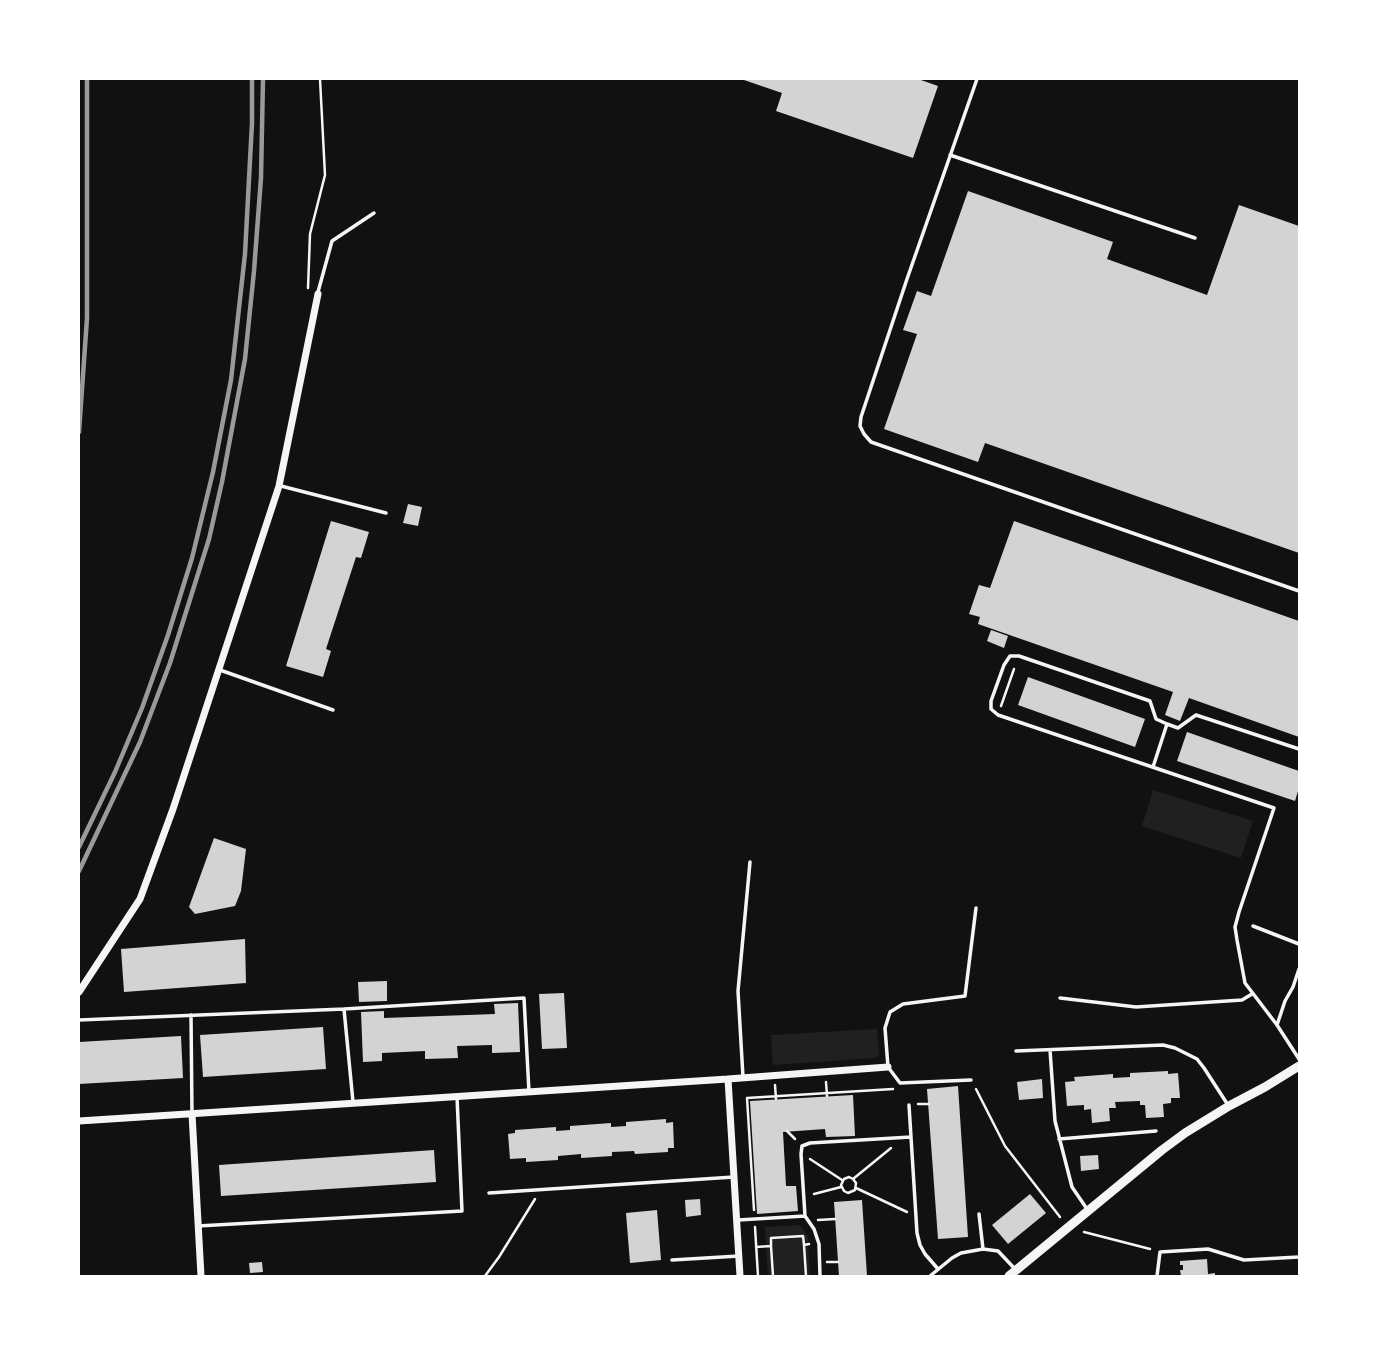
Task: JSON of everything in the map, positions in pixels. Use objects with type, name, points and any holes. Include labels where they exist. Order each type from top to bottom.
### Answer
[{"type":"street","points":[[79,992],[140,899],[173,809],[279,486],[318,295]]},
{"type":"street","points":[[1013,1273],[1185,1133],[1299,1066]]},
{"type":"street","points":[[79,1121],[888,1067]]},
{"type":"street","points":[[728,1079],[740,1276]]},
{"type":"street","points":[[192,1114],[201,1276]]},
{"type":"lane","points":[[977,79],[862,417],[860,426],[864,434],[871,442],[1299,591]]},
{"type":"lane","points":[[950,155],[1195,239]]},
{"type":"lane","points":[[318,295],[332,241],[374,213]]},
{"type":"lane","points":[[279,486],[386,513]]},
{"type":"lane","points":[[1299,750],[1196,715],[1178,728],[1156,719],[1150,701],[1019,656],[1010,656],[1003,665],[991,701],[990,709],[998,715],[1274,808],[1236,927],[1245,983],[1299,1059]]},
{"type":"lane","points":[[218,669],[333,710]]},
{"type":"lane","points":[[1153,767],[1167,724]]},
{"type":"lane","points":[[743,1078],[738,991],[750,862]]},
{"type":"lane","points":[[971,1080],[900,1083],[888,1067],[885,1028],[890,1012],[903,1004],[965,996],[976,908]]},
{"type":"lane","points":[[1253,926],[1299,944]]},
{"type":"lane","points":[[1277,1025],[1299,969]]},
{"type":"lane","points":[[1060,998],[1136,1007],[1239,1000],[1252,993]]},
{"type":"lane","points":[[79,1020],[524,998],[529,1092]]},
{"type":"lane","points":[[344,1009],[354,1104]]},
{"type":"lane","points":[[191,1015],[192,1114]]},
{"type":"lane","points":[[1016,1051],[1163,1045],[1175,1048],[1197,1059],[1229,1106]]},
{"type":"lane","points":[[1050,1049],[1055,1121],[1059,1139],[1072,1187],[1088,1210]]},
{"type":"lane","points":[[198,1226],[462,1212],[457,1097]]},
{"type":"lane","points":[[909,1105],[917,1233],[920,1245],[938,1269]]},
{"type":"lane","points":[[1059,1139],[1156,1131]]},
{"type":"lane","points":[[820,1276],[818,1244],[814,1229],[805,1216],[801,1154],[803,1146],[810,1143],[911,1137]]},
{"type":"lane","points":[[489,1193],[734,1177]]},
{"type":"lane","points":[[979,1214],[983,1249]]},
{"type":"lane","points":[[737,1220],[805,1216]]},
{"type":"lane","points":[[930,1276],[961,1253],[983,1249],[998,1251],[1013,1273]]},
{"type":"lane","points":[[1157,1276],[1160,1252],[1208,1249],[1244,1260],[1299,1257]]},
{"type":"lane","points":[[672,1260],[739,1256]]},
{"type":"path","points":[[315,307],[307,294],[310,234],[324,175],[320,79]]},
{"type":"path","points":[[998,715],[1019,656]]},
{"type":"path","points":[[971,1080],[1005,1146],[1059,1217]]},
{"type":"path","points":[[758,1276],[747,1098],[900,1088]]},
{"type":"path","points":[[801,1154],[842,1180]]},
{"type":"path","points":[[853,1179],[856,1188],[853,1192],[844,1191],[841,1187],[842,1180],[853,1179]]},
{"type":"path","points":[[804,1197],[841,1187]]},
{"type":"path","points":[[856,1188],[916,1216]]},
{"type":"path","points":[[485,1276],[541,1190]]},
{"type":"path","points":[[811,1225],[818,1220],[835,1219]]},
{"type":"path","points":[[1084,1232],[1160,1252]]},
{"type":"path","points":[[773,1276],[771,1238],[803,1236],[806,1276]]},
{"type":"path","points":[[804,1245],[818,1244]]},
{"type":"path","points":[[756,1247],[771,1246]]},
{"type":"path","points":[[824,1263],[838,1262]]},
{"type":"shaded area","points":[[1153,790],[1253,821],[1241,858],[1142,826]]},
{"type":"shaded area","points":[[877,1029],[879,1054],[875,1058],[773,1065],[771,1035]]},
{"type":"shaded area","points":[[800,1225],[808,1236],[810,1276],[768,1276],[765,1227]]},
{"type":"building","points":[[741,79],[918,79],[938,86],[913,158],[776,111],[782,93]]},
{"type":"building","points":[[968,191],[1113,242],[1107,259],[1207,295],[1239,205],[1299,226],[1299,553],[985,443],[978,462],[884,429],[917,334],[903,330],[917,291],[931,296]]},
{"type":"building","points":[[408,504],[422,507],[418,526],[403,523]]},
{"type":"building","points":[[331,521],[369,532],[361,558],[356,557],[326,649],[331,651],[323,677],[286,666]]},
{"type":"building","points":[[1014,521],[1299,621],[1299,737],[1189,698],[1180,721],[1165,715],[1173,692],[978,624],[980,617],[969,614],[979,585],[990,588]]},
{"type":"building","points":[[991,630],[1008,636],[1004,648],[987,641]]},
{"type":"building","points":[[1028,677],[1145,719],[1135,747],[1018,705]]},
{"type":"building","points":[[1187,732],[1299,771],[1299,788],[1295,801],[1177,761]]},
{"type":"building","points":[[214,838],[246,849],[241,891],[235,906],[195,914],[189,907]]},
{"type":"building","points":[[245,939],[246,983],[124,992],[121,949]]},
{"type":"building","points":[[387,981],[387,1001],[359,1002],[358,982]]},
{"type":"building","points":[[564,993],[567,1048],[542,1049],[539,994]]},
{"type":"building","points":[[518,1003],[520,1052],[492,1053],[492,1045],[457,1046],[458,1058],[425,1059],[425,1051],[382,1053],[382,1061],[363,1062],[361,1012],[384,1011],[384,1018],[495,1014],[494,1004]]},
{"type":"building","points":[[323,1027],[326,1069],[203,1077],[200,1035]]},
{"type":"building","points":[[181,1036],[183,1078],[79,1084],[79,1042]]},
{"type":"building","points":[[1168,1071],[1168,1074],[1178,1073],[1180,1098],[1171,1098],[1171,1103],[1163,1104],[1164,1117],[1146,1118],[1145,1105],[1140,1105],[1140,1101],[1115,1102],[1116,1108],[1109,1108],[1110,1121],[1092,1123],[1091,1109],[1084,1110],[1084,1105],[1067,1106],[1065,1082],[1075,1081],[1074,1077],[1113,1074],[1113,1078],[1130,1077],[1130,1073]]},
{"type":"building","points":[[1042,1079],[1043,1098],[1019,1100],[1017,1082]]},
{"type":"building","points":[[958,1086],[968,1237],[938,1239],[927,1089]]},
{"type":"building","points":[[853,1095],[855,1136],[826,1137],[825,1129],[783,1132],[786,1186],[796,1186],[798,1211],[757,1214],[750,1101]]},
{"type":"building","points":[[666,1119],[666,1123],[673,1122],[674,1148],[668,1148],[668,1152],[612,1152],[612,1156],[581,1158],[581,1154],[558,1156],[558,1160],[526,1162],[526,1158],[510,1159],[508,1134],[515,1133],[515,1130],[556,1127],[556,1131],[570,1130],[570,1126],[611,1123],[611,1127],[626,1126],[626,1122]]},
{"type":"building","points":[[434,1150],[436,1182],[221,1196],[219,1165]]},
{"type":"building","points":[[1098,1155],[1099,1169],[1081,1171],[1080,1156]]},
{"type":"building","points":[[1030,1194],[1046,1213],[1008,1244],[992,1225]]},
{"type":"building","points":[[700,1199],[701,1215],[686,1217],[685,1200]]},
{"type":"building","points":[[862,1200],[867,1276],[839,1276],[834,1202]]},
{"type":"building","points":[[657,1210],[661,1260],[630,1263],[626,1213]]},
{"type":"building","points":[[1207,1259],[1208,1274],[1215,1273],[1215,1276],[1181,1276],[1183,1265],[1180,1265],[1180,1261]]},
{"type":"building","points":[[262,1262],[263,1272],[250,1273],[249,1263]]},
{"type":"railway","points":[[79,432],[87,318],[87,79]]},
{"type":"railway","points":[[79,847],[142,708],[192,558],[213,472],[231,380],[245,254],[252,79]]},
{"type":"railway","points":[[79,871],[140,742],[170,663],[209,539],[245,359],[261,178],[263,79]]}]
